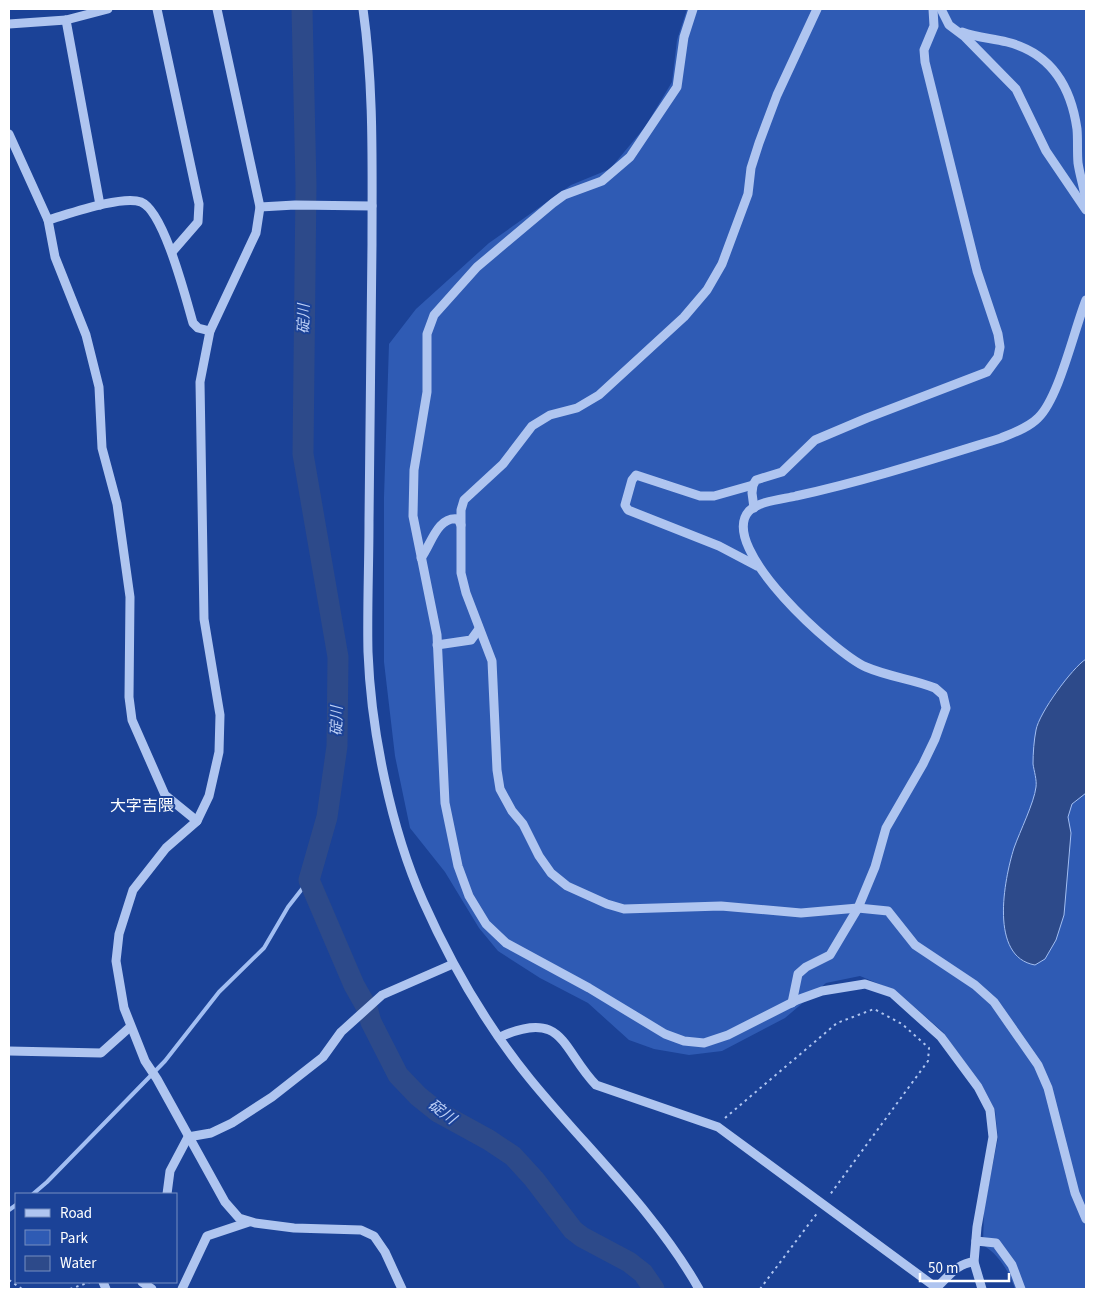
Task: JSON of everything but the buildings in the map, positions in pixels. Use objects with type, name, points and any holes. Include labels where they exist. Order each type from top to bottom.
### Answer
[{"type":"street","points":[[9,24],[66,20],[108,9]]},
{"type":"street","points":[[157,9],[199,204],[198,222],[172,252]]},
{"type":"street","points":[[217,9],[260,207],[256,233],[210,331],[200,382],[204,619],[220,714],[219,752],[209,796],[197,821],[166,848],[133,890],[119,934],[116,961],[118,976],[130,1027],[144,1061],[157,1079],[225,1202],[239,1218],[249,1222],[294,1228],[361,1230],[374,1236],[385,1252],[402,1289]]},
{"type":"street","points":[[363,9],[367,38],[370,94],[372,206],[368,610],[371,693],[391,804],[408,864],[453,964],[528,1077],[656,1225],[699,1289]]},
{"type":"street","points":[[693,9],[684,37],[677,87],[630,157],[602,181],[564,195],[553,204],[477,267],[450,295],[430,322],[426,344],[427,392],[412,498],[437,646],[445,803],[458,866],[469,896],[486,924],[506,943],[590,988],[665,1034],[684,1041],[704,1043],[728,1036],[792,1003],[822,991],[865,984],[892,993],[942,1036],[978,1087],[990,1110],[993,1137],[974,1262],[978,1270],[982,1289]]},
{"type":"street","points":[[817,9],[777,94],[758,143],[751,168],[748,194],[722,264],[707,290],[684,317],[600,395],[577,408],[545,417],[532,426],[503,464],[464,500],[461,510],[461,572],[466,593],[492,661],[497,770],[500,789],[551,873],[567,886],[624,909],[644,910],[721,906],[801,913],[858,908],[888,911],[915,945],[976,985],[994,1002],[1045,1078],[1074,1193],[1086,1220]]},
{"type":"street","points":[[937,10],[949,25],[1016,89],[1046,151],[1086,210]]},
{"type":"street","points":[[760,567],[718,546],[628,510],[625,505],[632,480],[636,475],[700,496],[714,496],[752,485],[763,476],[782,472],[811,444],[823,436],[987,372],[998,357],[1000,347],[998,334],[978,271],[925,62],[924,50],[934,26],[937,10]]},
{"type":"street","points":[[66,20],[100,205]]},
{"type":"street","points":[[955,30],[980,38],[1008,42],[1033,53],[1050,65],[1062,81],[1071,100],[1077,130],[1078,162],[1086,201]]},
{"type":"street","points":[[9,134],[48,220],[55,256],[86,335],[99,387],[102,448],[117,504],[130,597],[129,697],[132,720],[165,794],[197,821]]},
{"type":"street","points":[[48,220],[100,205],[140,201],[150,207],[172,252],[193,323],[198,328],[210,331]]},
{"type":"street","points":[[260,207],[295,205],[372,206]]},
{"type":"street","points":[[792,1003],[798,974],[806,967],[830,955],[858,908],[875,868],[886,828],[923,764],[935,739],[946,708],[943,695],[935,688],[865,667],[835,648],[769,581],[746,541],[744,523],[750,510],[754,508],[842,486],[1021,430],[1039,418],[1054,395],[1086,300]]},
{"type":"street","points":[[752,485],[754,508]]},
{"type":"street","points":[[421,558],[437,530],[447,520],[458,519],[461,525]]},
{"type":"street","points":[[437,646],[471,640],[479,629]]},
{"type":"street","points":[[188,1137],[211,1133],[232,1123],[272,1097],[323,1057],[341,1032],[382,995],[453,964]]},
{"type":"street","points":[[9,1051],[101,1053],[130,1027]]},
{"type":"street","points":[[500,1037],[515,1030],[530,1028],[547,1030],[557,1034],[569,1046],[586,1075],[596,1085],[715,1126],[937,1289],[958,1266],[965,1262],[974,1262]]},
{"type":"street","points":[[167,1193],[170,1171],[188,1137]]},
{"type":"street","points":[[182,1289],[207,1236],[249,1222]]},
{"type":"street","points":[[976,1241],[996,1243],[1012,1265],[1021,1289]]},
{"type":"street","points":[[395,1289],[397,1277]]},
{"type":"path","points":[[715,1126],[837,1023],[874,1009],[902,1024],[929,1048],[928,1061],[760,1289]]},
{"type":"path","points":[[9,1280],[22,1289]]},
{"type":"path","points":[[70,1289],[87,1283]]},
{"type":"green space","points":[[687,9],[1086,9],[1086,1289],[1015,1289],[1003,1264],[983,1245],[984,1209],[998,1138],[995,1110],[984,1089],[943,1032],[896,991],[860,976],[826,983],[785,1018],[722,1051],[689,1055],[654,1049],[629,1040],[588,1003],[540,978],[498,951],[479,928],[445,872],[410,828],[395,756],[384,662],[384,497],[389,344],[416,309],[489,243],[571,185],[610,169],[645,127],[672,82],[677,40]]},
{"type":"water","points":[[1086,659],[1086,793],[1072,804],[1068,817],[1071,833],[1064,915],[1056,940],[1045,959],[1035,965],[1020,959],[1011,948],[1006,933],[1004,897],[1007,879],[1014,848],[1035,794],[1036,781],[1033,755],[1038,722],[1057,691]]},
{"type":"waterway","name":"碇川","points":[[302,9],[306,185],[303,454],[338,657],[337,746],[327,817],[309,880],[354,985],[367,1008],[371,1022],[398,1075],[418,1096],[438,1112],[489,1140],[513,1156],[534,1179],[573,1230],[582,1237],[629,1262],[643,1273],[654,1289]]},
{"type":"waterway","points":[[34,1193],[165,1061],[219,992],[264,948],[288,907],[309,880]]},
{"type":"waterway","points":[[9,1210],[15,1206]]},
{"type":"district","name":"大字吉隈","points":[[142,806]]}]
